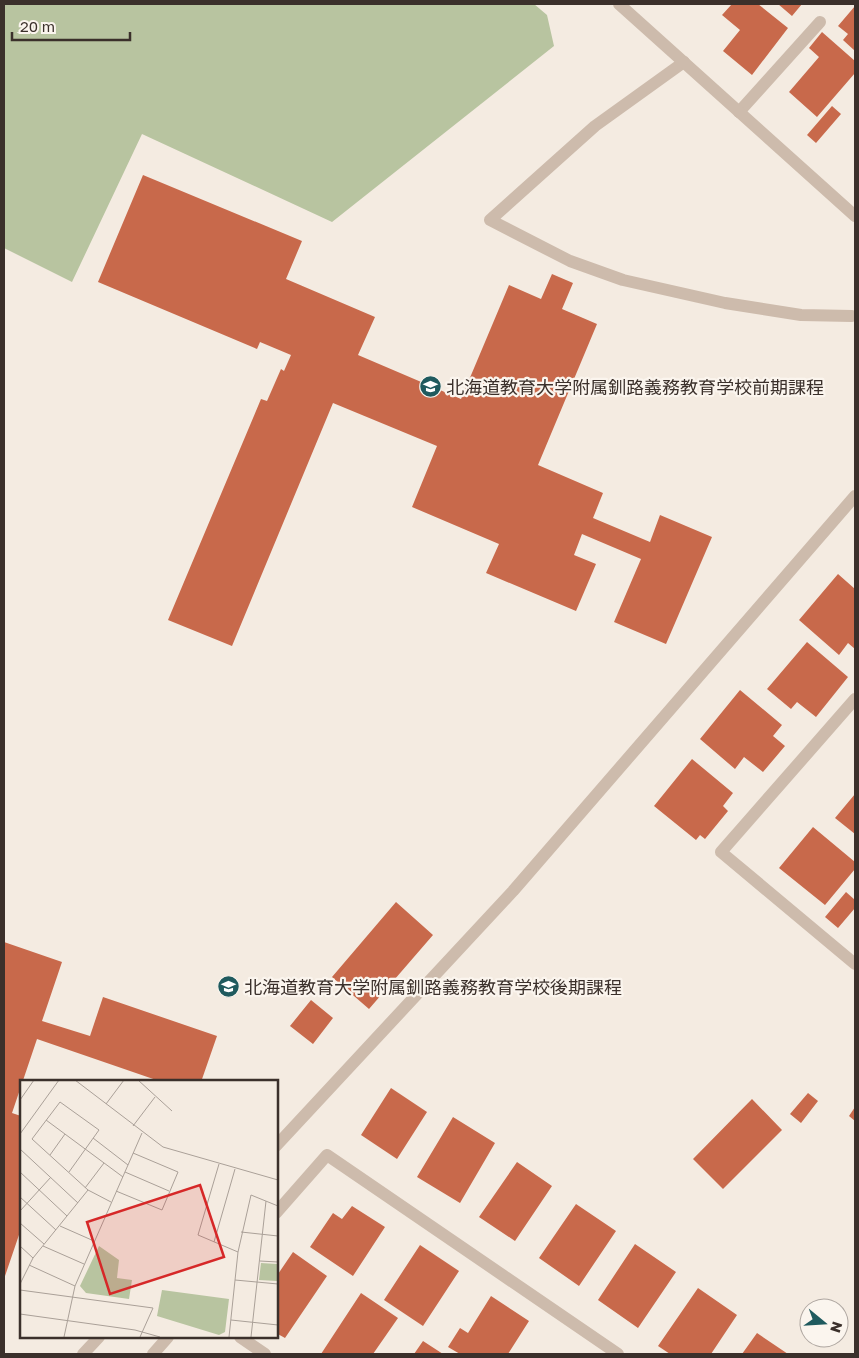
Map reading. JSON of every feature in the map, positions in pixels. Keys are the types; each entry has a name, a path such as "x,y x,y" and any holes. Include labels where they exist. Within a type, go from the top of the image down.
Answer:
{"street":[{"path":"628,6 684,62 855,216"},
{"path":"739,112 820,22"},
{"path":"684,62 596,126 490,220 570,261 622,280 725,303 801,315 854,316"},
{"path":"278,1144 513,891 855,496"},
{"path":"855,698 721,852 855,964"},
{"path":"278,1211 327,1155 618,1354"},
{"path":"83,1354 98,1338"},
{"path":"152,1354 167,1338"},
{"path":"241,1338 265,1354"}],"green space":[{"path":"4,4 534,4 547,15 554,46 332,222 142,134 72,282 4,248"}],"building":[{"path":"732,4 758,4 788,28 752,75 723,51 740,30 722,15"},
{"path":"778,4 802,4 792,16"},
{"path":"855,6 855,51 843,40 848,34 838,26"},
{"path":"822,32 855,61 855,73 817,117 789,92 819,57 809,48"},
{"path":"832,106 841,114 816,143 807,135"},
{"path":"143,175 302,241 286,279 375,317 358,355 461,399 509,285 541,299 552,274 573,283 562,309 597,324 538,465 603,493 593,518 650,542 660,515 712,537 666,644 614,622 641,559 582,534 574,555 596,564 576,611 486,573 499,544 412,507 437,446 333,403 232,646 168,620 261,399 267,401 281,369 284,371 291,355 260,342 257,349 98,282"},
{"path":"838,574 855,589 855,649 848,643 839,655 799,620"},
{"path":"807,642 848,677 816,717 797,702 791,709 767,689"},
{"path":"740,690 782,725 773,736 785,746 763,772 744,757 735,769 700,739"},
{"path":"692,759 733,793 723,806 728,811 705,839 700,835 696,840 654,806"},
{"path":"855,794 855,834 835,818"},
{"path":"813,827 855,862 855,869 825,905 779,868"},
{"path":"846,892 855,900 855,908 838,928 825,917"},
{"path":"396,902 433,935 369,1009 332,977"},
{"path":"4,942 62,962 42,1021 90,1036 103,997 217,1036 202,1080 156,1080 37,1039 23,1080 20,1080 20,1089 12,1113 20,1116 20,1232 4,1279"},
{"path":"311,1000 333,1018 313,1044 290,1026"},
{"path":"391,1088 427,1112 397,1159 361,1135"},
{"path":"808,1093 818,1101 801,1123 790,1114"},
{"path":"752,1099 782,1130 723,1189 693,1159"},
{"path":"855,1107 855,1121 849,1116"},
{"path":"453,1117 495,1143 460,1203 417,1177"},
{"path":"517,1162 552,1186 515,1241 479,1217"},
{"path":"576,1204 616,1231 579,1286 539,1258"},
{"path":"352,1206 385,1227 353,1276 310,1247 333,1213 342,1219"},
{"path":"635,1244 676,1272 638,1328 598,1300"},
{"path":"420,1245 459,1271 423,1326 384,1300"},
{"path":"293,1252 327,1276 285,1338 278,1334 278,1274"},
{"path":"698,1288 737,1315 711,1354 670,1354 658,1346"},
{"path":"361,1293 398,1318 373,1354 321,1354"},
{"path":"491,1296 529,1321 508,1354 460,1354 448,1347 460,1328 468,1333"},
{"path":"757,1333 788,1354 742,1354"},
{"path":"423,1341 443,1354 414,1354"}],"place":[{"name":"北海道教育大学附属釧路義務教育学校前期課程","path":"430,387"},
{"name":"北海道教育大学附属釧路義務教育学校後期課程","path":"228,987"}]}
